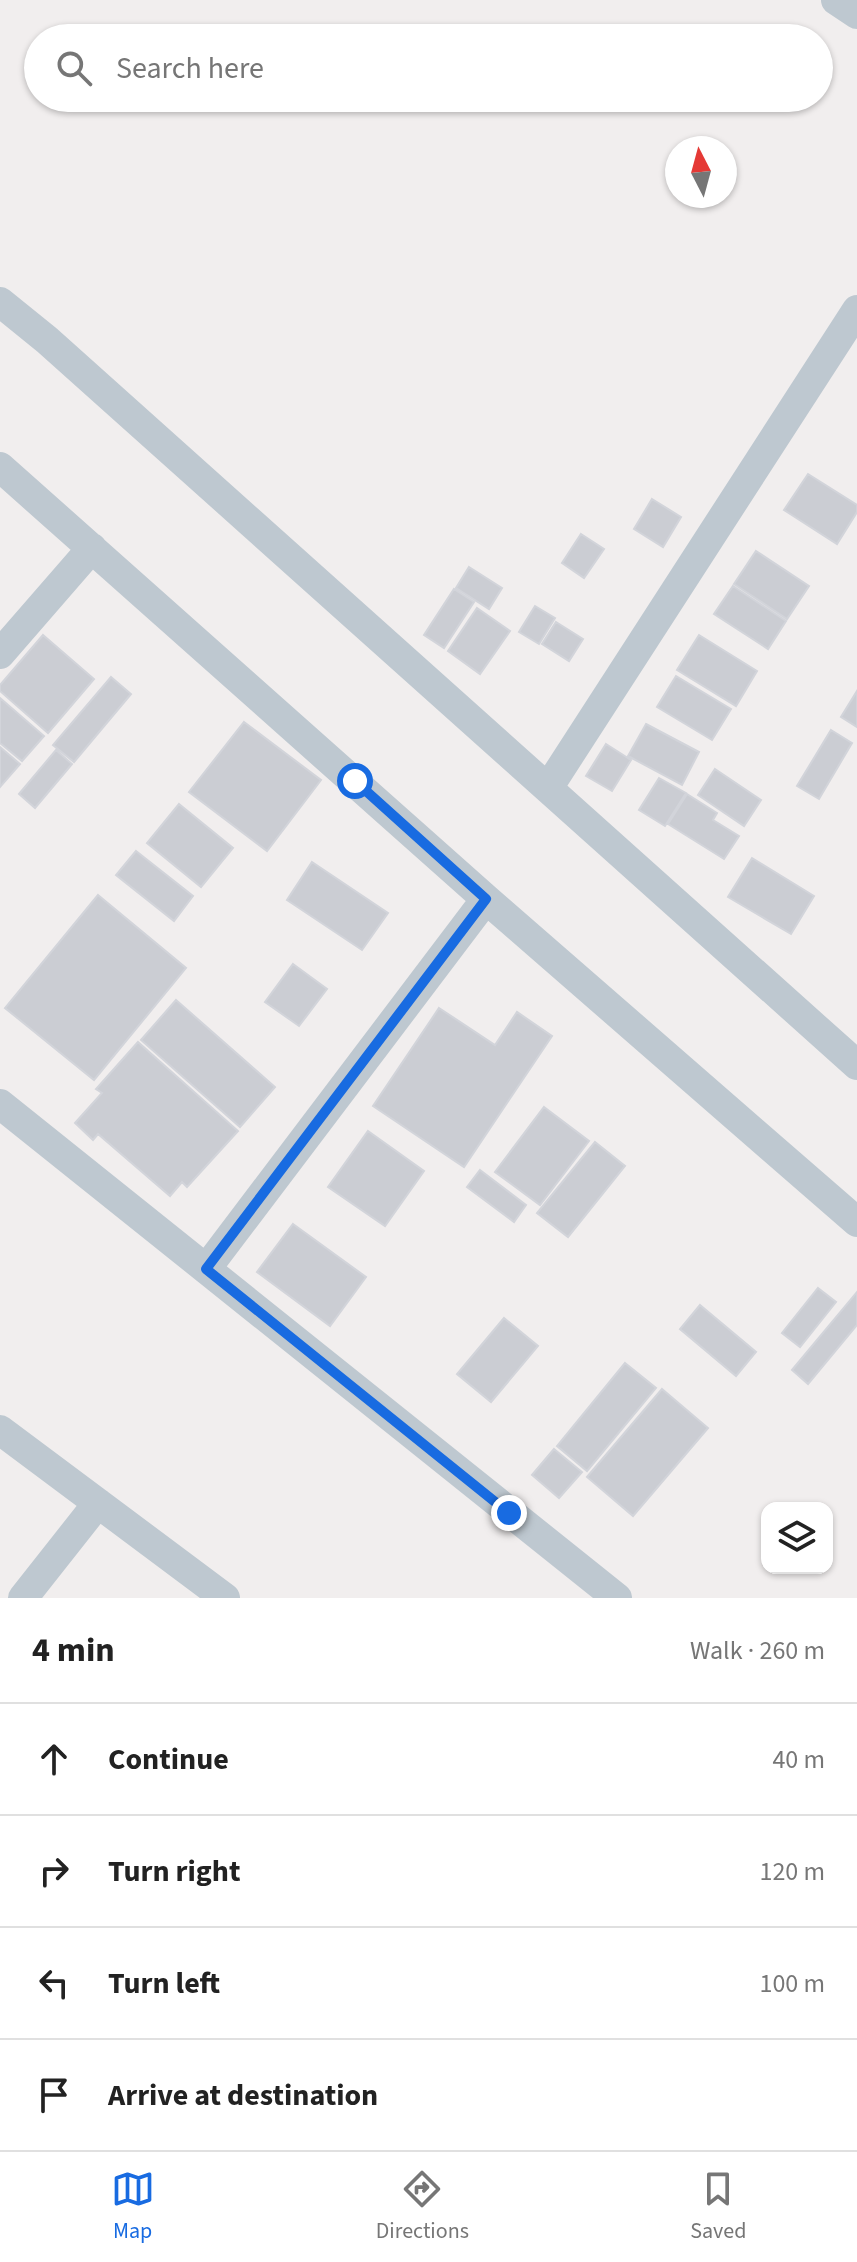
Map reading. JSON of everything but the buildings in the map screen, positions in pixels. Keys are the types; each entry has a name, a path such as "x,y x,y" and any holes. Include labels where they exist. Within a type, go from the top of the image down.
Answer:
{"street":[{"path":"836,0 857,14"},
{"path":"0,302 59,351 857,1065"},
{"path":"548,788 857,310"},
{"path":"0,467 486,899 857,1222"},
{"path":"0,654 92,548"},
{"path":"206,1269 486,899"},
{"path":"0,1104 617,1598"},
{"path":"0,1430 225,1598"},
{"path":"23,1598 98,1503"}],"route":[{"path":"355,781 486,899 206,1269 509,1513"}]}
